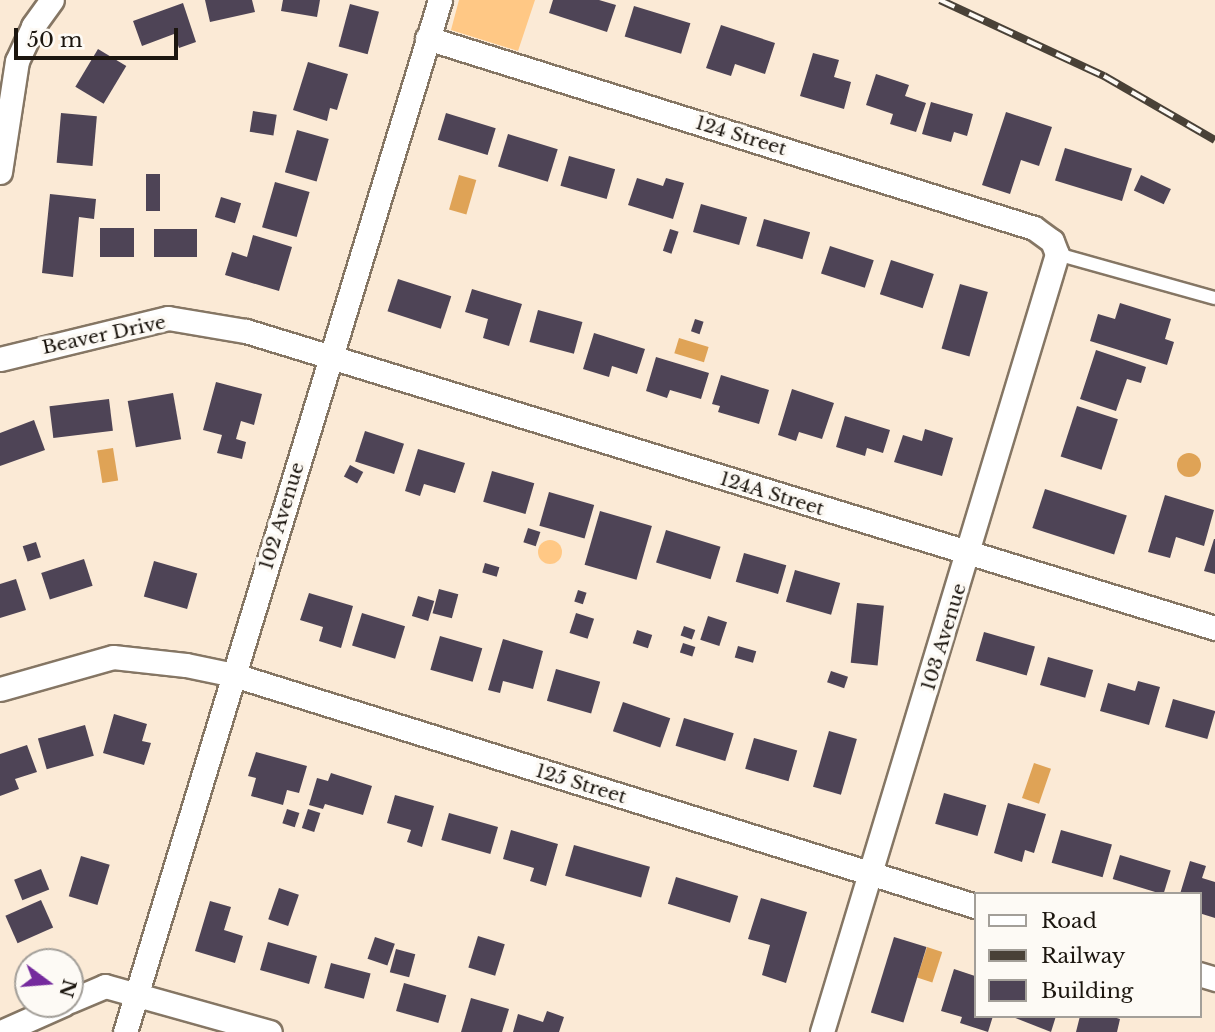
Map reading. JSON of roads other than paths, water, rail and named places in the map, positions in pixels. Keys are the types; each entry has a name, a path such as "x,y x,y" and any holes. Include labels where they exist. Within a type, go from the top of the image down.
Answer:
{"street":[{"path":"0,172 17,61 52,0"},
{"name":"102 Avenue","path":"125,1032 440,0"},
{"name":"124 Street","path":"427,38 1034,228 1055,247"},
{"name":"103 Avenue","path":"822,1032 969,554 1055,247"},
{"name":"Beaver Drive","path":"0,359 168,318 246,331 330,360"},
{"name":"124A Street","path":"330,360 1215,628"},
{"name":"125 Street","path":"0,689 113,657 186,665 234,675 974,906"},
{"path":"84,995 105,986 270,1032"},
{"path":"1,1032 32,1018"}],"lane":[{"path":"1055,247 1215,298"}],"railway":[{"path":"940,0 1104,76 1215,140"}]}
